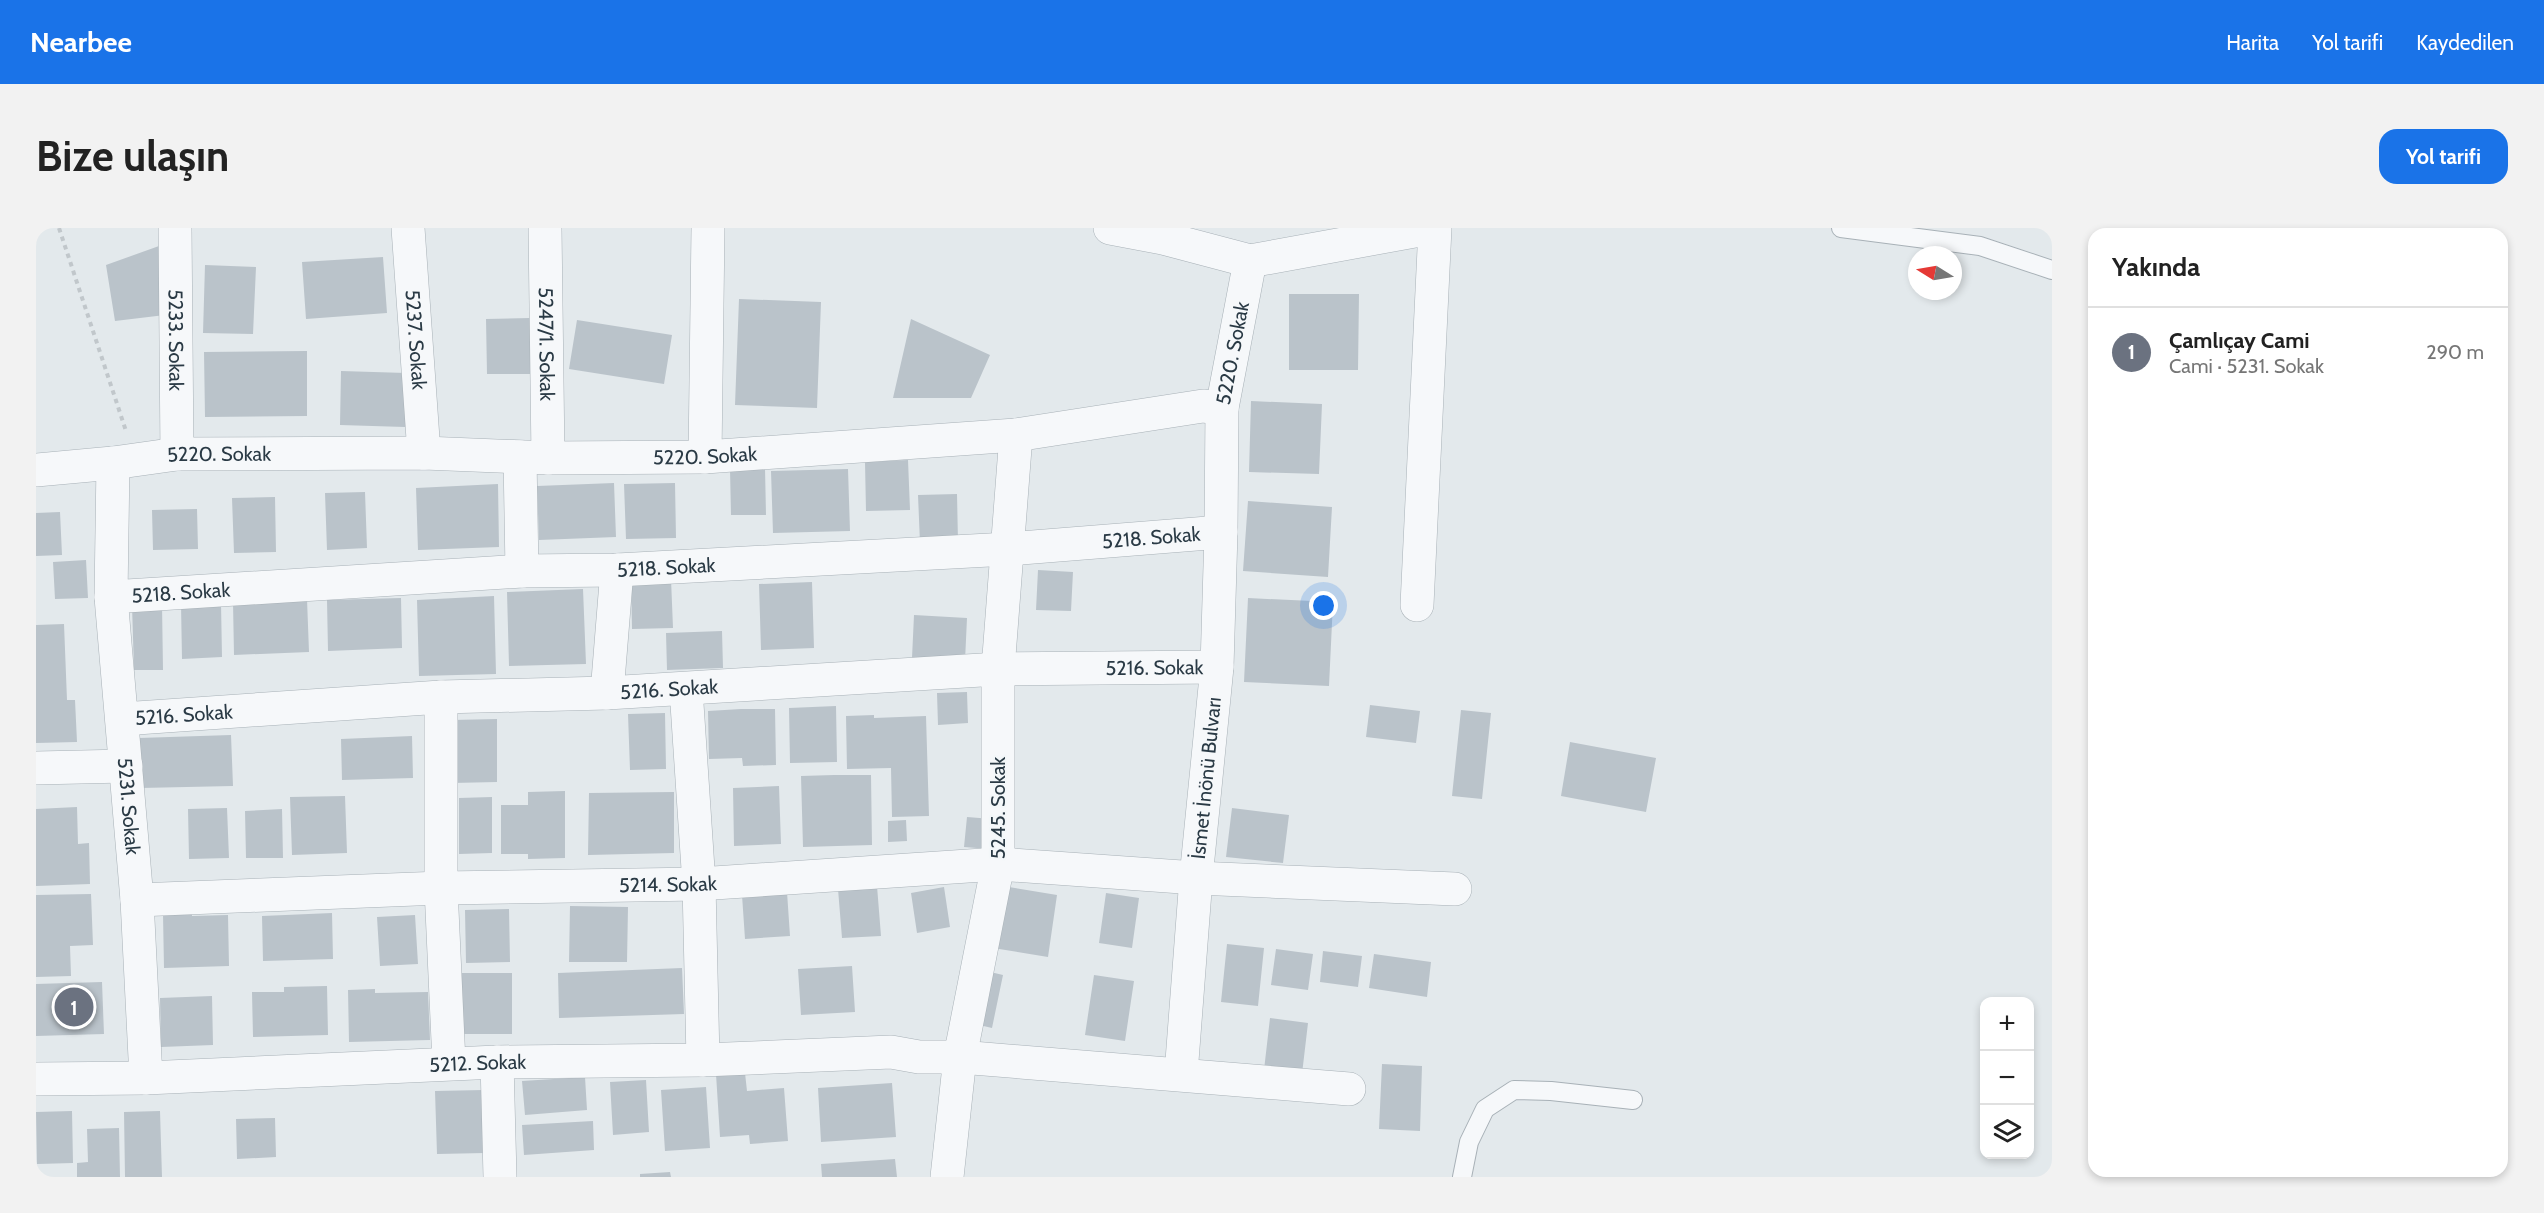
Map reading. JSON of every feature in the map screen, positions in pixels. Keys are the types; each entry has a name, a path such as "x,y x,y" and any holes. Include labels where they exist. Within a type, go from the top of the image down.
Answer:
{"street":[{"name":"5233. Sokak","path":"176,228 177,454"},
{"name":"5237. Sokak","path":"408,228 424,453"},
{"name":"5247/1. Sokak","path":"522,571 534,458 545,228"},
{"path":"705,457 708,228"},
{"path":"1110,228 1163,238 1250,261 1433,228 1417,605"},
{"name":"5220. Sokak","path":"36,470 177,454 424,453 534,458 705,457 1016,435 1203,406 1222,408 1250,261"},
{"name":"İsmet İnönü Bulvarı","path":"1180,1074 1196,878 1217,667 1222,408"},
{"name":"5245. Sokak","path":"948,1177 960,1057 998,864 998,669 1016,435"},
{"name":"5231. Sokak","path":"124,461 111,597 137,900 146,1078"},
{"name":"5218. Sokak","path":"111,597 522,571 618,570 1008,549 1221,532"},
{"path":"608,693 618,570"},
{"name":"5216. Sokak","path":"122,719 441,697 608,693 998,669 1217,667"},
{"path":"686,689 699,884 703,1060"},
{"path":"441,697 441,888 449,1063"},
{"path":"36,768 126,766"},
{"name":"5214. Sokak","path":"137,900 441,888 699,884 998,864 1196,878 1455,889"},
{"name":"5212. Sokak","path":"36,1079 146,1078 449,1063 703,1060 891,1052 920,1057 960,1057 1349,1089"},
{"path":"497,1062 500,1177"}],"lane":[{"path":"1841,228 1980,246 2052,270"},
{"path":"1462,1177 1469,1142 1485,1109 1514,1090 1551,1091 1633,1101"}],"path":[{"path":"59,228 124,461"}],"building":[{"path":"159,246 165,315 115,321 106,265"},
{"path":"383,257 387,313 306,319 302,262"},
{"path":"205,265 256,267 253,334 203,333"},
{"path":"1289,294 1359,294 1358,370 1289,370"},
{"path":"739,299 821,302 817,408 735,405"},
{"path":"530,318 531,374 487,374 486,319"},
{"path":"911,319 990,355 971,398 893,398"},
{"path":"577,320 672,335 664,384 569,369"},
{"path":"307,351 307,416 205,417 204,352"},
{"path":"341,371 406,373 405,427 340,425"},
{"path":"1251,401 1322,404 1319,474 1249,472"},
{"path":"908,460 910,510 866,511 865,462"},
{"path":"765,468 766,515 731,515 730,469"},
{"path":"848,469 850,531 773,533 771,471"},
{"path":"614,483 616,537 539,540 537,486"},
{"path":"675,483 676,538 626,539 624,484"},
{"path":"498,484 499,547 418,550 416,488"},
{"path":"365,492 367,548 327,550 325,493"},
{"path":"957,494 958,542 920,543 918,495"},
{"path":"275,497 276,552 234,553 232,498"},
{"path":"1248,501 1332,507 1328,577 1243,571"},
{"path":"197,509 198,549 153,550 152,510"},
{"path":"60,512 62,555 36,556 36,513"},
{"path":"86,560 88,598 55,599 53,562"},
{"path":"1038,570 1073,572 1071,611 1036,610"},
{"path":"671,579 673,628 632,629 631,580"},
{"path":"812,582 814,648 761,650 759,584"},
{"path":"583,589 586,664 509,666 507,592"},
{"path":"494,596 496,674 419,676 417,600"},
{"path":"401,598 402,648 328,651 327,600"},
{"path":"1248,598 1333,602 1329,686 1244,682"},
{"path":"307,599 309,652 234,655 233,602"},
{"path":"221,603 222,657 182,659 181,604"},
{"path":"162,604 163,670 134,670 132,605"},
{"path":"914,615 967,618 965,661 912,658"},
{"path":"64,624 67,700 75,700 77,742 36,743 36,625"},
{"path":"722,631 723,668 667,670 666,633"},
{"path":"967,692 968,723 938,725 937,693"},
{"path":"1370,705 1420,711 1416,743 1366,737"},
{"path":"836,706 837,762 790,763 789,708"},
{"path":"775,709 776,765 743,766 742,758 709,759 708,711"},
{"path":"1461,710 1491,713 1482,799 1452,796"},
{"path":"665,713 666,769 630,770 628,714"},
{"path":"874,715 874,718 926,716 929,816 892,817 891,768 847,769 846,716"},
{"path":"497,719 497,782 452,783 452,720"},
{"path":"231,735 233,786 140,788 139,738"},
{"path":"412,736 413,778 342,780 341,739"},
{"path":"1570,742 1656,758 1646,812 1561,796"},
{"path":"871,775 872,845 803,847 801,776"},
{"path":"779,786 781,844 734,846 733,788"},
{"path":"565,791 565,858 528,859 528,854 501,854 501,805 528,805 528,792"},
{"path":"674,792 674,853 588,855 589,793"},
{"path":"345,796 347,853 292,855 290,797"},
{"path":"492,797 492,853 459,854 459,798"},
{"path":"77,807 78,844 89,843 90,884 36,886 36,809"},
{"path":"227,808 229,858 189,859 188,809"},
{"path":"1232,808 1289,815 1283,863 1226,857"},
{"path":"282,809 283,858 246,858 245,811"},
{"path":"967,817 992,819 990,849 964,847"},
{"path":"906,820 907,841 888,842 888,821"},
{"path":"877,886 881,936 842,938 838,889"},
{"path":"1003,886 1057,895 1048,957 993,948"},
{"path":"944,887 950,927 917,933 911,893"},
{"path":"787,892 790,936 745,939 742,895"},
{"path":"1106,893 1139,898 1132,948 1099,943"},
{"path":"91,894 93,945 70,946 71,976 36,977 36,895"},
{"path":"570,906 628,907 627,962 569,962"},
{"path":"509,909 510,962 466,963 465,910"},
{"path":"192,913 192,916 228,915 229,966 164,968 163,914"},
{"path":"332,913 333,959 263,961 262,916"},
{"path":"415,915 418,964 380,966 377,917"},
{"path":"1227,944 1264,948 1258,1006 1221,1002"},
{"path":"1276,949 1313,954 1308,990 1271,985"},
{"path":"1323,951 1362,956 1358,987 1320,982"},
{"path":"1374,954 1431,962 1427,997 1369,988"},
{"path":"852,966 855,1012 801,1015 798,969"},
{"path":"682,968 684,1014 559,1018 558,973"},
{"path":"982,970 1003,975 992,1028 971,1023"},
{"path":"462,973 512,973 512,1034 462,1034"},
{"path":"1094,975 1134,981 1125,1041 1085,1035"},
{"path":"102,982 104,1034 36,1036 36,984"},
{"path":"327,986 328,1035 253,1037 252,992 284,992 284,987"},
{"path":"375,989 375,993 428,992 430,1040 349,1042 348,990"},
{"path":"212,996 213,1045 161,1047 160,998"},
{"path":"1270,1018 1308,1023 1302,1074 1264,1070"},
{"path":"1382,1064 1422,1066 1420,1131 1379,1129"},
{"path":"745,1073 747,1091 784,1088 788,1141 750,1144 749,1135 720,1137 716,1074"},
{"path":"585,1077 587,1110 525,1115 522,1081"},
{"path":"646,1080 649,1132 613,1135 610,1082"},
{"path":"892,1083 896,1137 821,1142 818,1088"},
{"path":"706,1087 710,1148 665,1151 661,1090"},
{"path":"484,1090 485,1153 437,1154 435,1091"},
{"path":"72,1111 73,1163 37,1164 36,1112"},
{"path":"160,1111 162,1177 125,1177 124,1112"},
{"path":"275,1118 276,1157 237,1159 236,1119"},
{"path":"593,1121 594,1150 524,1155 522,1125"},
{"path":"119,1128 120,1177 77,1177 77,1163 88,1162 87,1129"},
{"path":"895,1159 897,1177 822,1177 821,1164"},
{"path":"670,1172 671,1177 640,1177 640,1174"}],"place":[{"name":"Çamlıçay Cami","path":"74,1007"}]}
